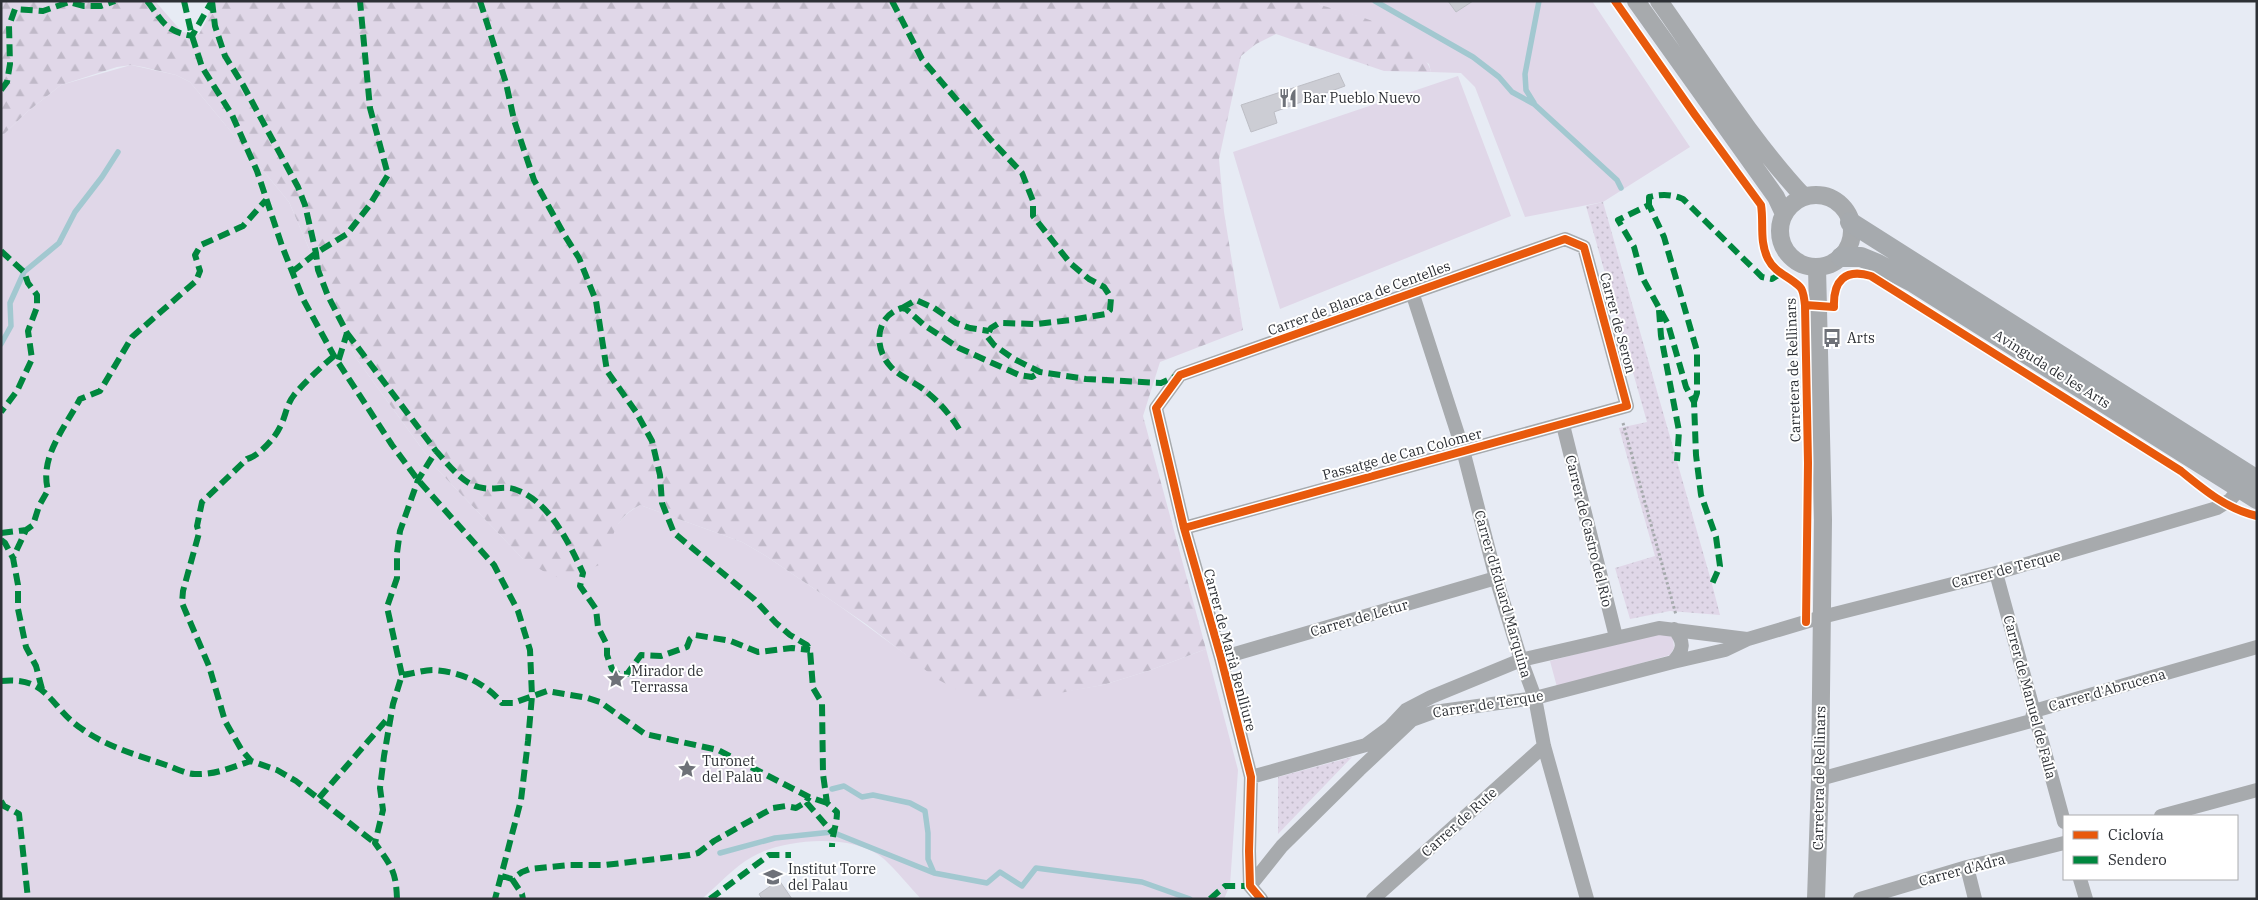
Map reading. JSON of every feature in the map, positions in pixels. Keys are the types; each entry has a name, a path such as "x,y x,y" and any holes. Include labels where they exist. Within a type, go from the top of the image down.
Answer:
{"main road":[{"name":"Avinguda de les Arts","path":"1850,222 2251,486"},
{"name":"Avinguda de les Arts","path":"1841,257 1861,257 1914,283 2251,486"}],"street":[{"path":"1636,1 1776,197 1784,214"},
{"path":"1659,1 1753,135 1778,168 1804,197"},
{"path":"1824,196 1832,200 1840,205 1850,222 1850,241 1841,257 1833,262 1817,267 1800,263 1787,253 1781,238 1780,230 1784,214 1793,204 1804,197 1824,196"},
{"name":"Carrer de Blanca de Centelles","path":"1156,408 1180,375 1565,239 1584,247"},
{"name":"Carrer de Seron","path":"1584,247 1628,406"},
{"name":"Carretera de Rellinars","path":"1816,899 1820,779 1823,501 1817,267"},
{"name":"Carrer d'Eduard Marquina","path":"1412,292 1463,450 1496,578 1520,660 1535,698 1544,746 1587,899"},
{"name":"Passatge de Can Colomer","path":"1184,528 1628,406"},
{"name":"Carrer de Marià Benlliure","path":"1156,408 1184,528 1221,658 1251,777 1248,851 1250,886"},
{"name":"Carrer de Castro del Rio","path":"1563,425 1616,637"},
{"name":"Carrer de Terque","path":"1250,886 1282,846 1358,770 1412,720 1434,712 1535,698 1725,650 1748,639 1822,617 1996,573 2217,508 2251,486"},
{"name":"Carrer de Manuel de Falla","path":"1996,573 2063,818"},
{"name":"Carrer de Letur","path":"1221,658 1496,578"},
{"name":"Carrer de Terque","path":"1251,777 1366,745 1389,728 1406,710 1430,697 1520,660 1659,628 1748,639"},
{"path":"1673,662 1680,654 1683,645 1681,637 1674,629"},
{"name":"Carrer d'Abrucena","path":"1820,779 2031,721 2034,711 2257,647"},
{"name":"Carrer de Rute","path":"1373,899 1544,746"},
{"path":"2165,815 2257,790"},
{"name":"Carrer d'Adra","path":"1860,899 1967,867 2063,843"},
{"path":"1967,867 1975,899"},
{"path":"2080,880 2086,899"},
{"path":"1250,886 1261,899"}],"path":[{"path":"1623,422 1676,615"}],"green space":[{"path":"1,1 155,1 182,32 199,34 207,19 212,1 1317,1 1320,5 1372,21 1396,33 1417,50 1431,72 1384,71 1276,34 1256,44 1241,56 1219,159 1224,212 1243,330 1160,362 1143,416 1206,649 1148,671 1103,685 1027,699 999,701 974,699 937,679 866,624 766,556 742,542 640,505 619,523 602,564 563,579 548,574 523,559 436,468 356,358 289,202 190,82 176,75 143,67 131,65 117,67 61,85 27,112 1,137"},
{"path":"1317,1 1448,1 1456,12 1473,1 1592,1 1690,147 1603,202 1525,217 1475,87 1461,73 1431,72 1429,64 1357,16 1320,5"},
{"path":"131,65 176,75 190,82 289,202 356,358 436,468 523,559 614,531 625,516 640,505 742,542 841,607 923,667 1014,700 1103,685 1148,671 1206,649 1238,770 1230,885 1224,899 921,899 884,859 871,851 855,845 819,841 800,842 782,846 752,857 732,871 702,899 1,899 1,137 27,112 61,85"},
{"path":"1458,76 1511,216 1280,309 1233,152"},
{"path":"1603,202 1720,615 1670,611 1630,619 1615,568 1655,556 1619,428 1647,422 1586,206"},
{"path":"1657,633 1667,634 1673,638 1674,648 1670,655 1557,687 1550,661"},
{"path":"1352,757 1278,834 1278,777"}],"building":[{"path":"1448,1 1473,1 1456,12"},
{"path":"1339,73 1345,86 1274,112 1277,123 1251,132 1241,105"},
{"path":"779,880 792,899 762,899 759,894"}],"waterway":[{"path":"1375,1 1473,57 1499,77 1512,92 1534,104 1617,180 1621,188"},
{"path":"1534,103 1526,90 1525,74 1539,1"},
{"path":"1,344 11,326 10,303 24,272 59,243 75,212 102,177 118,152"},
{"path":"832,789 844,786 862,797 873,795 910,803 925,811 928,833 928,859 934,873"},
{"path":"720,853 775,838 832,832 934,873 987,883 1000,872 1022,886 1036,868 1142,882 1190,899"}],"marked path":[{"path":"1,90 7,82 10,64 9,26 15,9 43,11 69,2 84,6 101,6 115,1"},
{"path":"147,1 161,20 170,28 192,36 212,1"},
{"path":"184,1 202,67 232,115 257,171 282,246 303,299 334,356 392,445 418,480 494,565 518,611 530,650 532,696 521,800 495,899"},
{"path":"212,1 215,26 225,56 243,85 298,187 305,205 318,270 328,296 347,333 338,362"},
{"path":"292,272 316,253 347,234 369,206 388,175 370,108 360,1"},
{"path":"480,1 506,83 514,120 534,180 579,258 596,301 607,371 636,412 652,441 660,475 662,503 674,533 754,599 776,623 790,635 807,645 810,650 813,688 822,703 823,774 827,803 837,812 832,847"},
{"path":"892,1 922,59 990,139 1022,173 1033,201 1033,216 1070,263 1089,279 1104,287 1111,298 1110,310 1106,314 1037,324 999,323 991,328 987,336 994,345 1014,359 1040,372 1086,379 1161,383 1177,376"},
{"path":"1649,205 1649,197 1654,196 1670,195 1683,199 1762,277 1772,279 1780,274"},
{"path":"42,689 36,666 26,647 18,609 18,585 13,558 26,530 33,525 39,506 48,490 47,466 55,442 80,399 100,391 132,337 196,281 200,271 195,255 201,245 243,226 266,200"},
{"path":"1694,402 1697,393 1697,351 1664,237 1649,205 1618,220 1634,247 1642,277 1668,324 1686,387 1694,402 1696,455 1701,495 1716,537 1720,566 1712,584"},
{"path":"1,251 24,272 28,283 37,295 37,307 28,331 32,359 17,391 1,412"},
{"path":"902,308 916,300 934,308 956,323 970,328 989,331"},
{"path":"959,429 945,410 925,390 895,371 885,359 879,342 880,333 886,318 893,312 902,308 906,309 924,325 959,348 1019,375 1032,377 1040,372"},
{"path":"1659,310 1661,336 1679,431 1677,461"},
{"path":"347,333 436,451"},
{"path":"334,356 294,395 289,403 284,419 271,441 257,454 247,459 202,502 197,526 199,533 183,591 182,603 209,666 225,721 241,749 251,761 277,770 296,781 375,843"},
{"path":"402,675 387,607 397,578 397,553 400,531 418,480 436,451 457,474 469,483 487,488 514,489 538,503 548,513 564,536 583,573 580,586 596,609 598,627 607,645 607,655 612,669 618,674 627,674 641,655 661,656 687,647 690,639 695,635 731,641 758,652 792,648 810,650"},
{"path":"1,533 26,530"},
{"path":"1,540 5,543 13,558"},
{"path":"397,899 392,869 375,843 383,810 380,788 384,756 393,704 402,675 433,670 453,673 480,684 502,703 513,703 547,691 588,698 600,702 645,734 718,750 809,797 827,803"},
{"path":"1,681 29,683 39,688 82,729 102,741 184,772 192,774 210,773 251,761"},
{"path":"319,798 389,717"},
{"path":"502,876 512,879 530,869 570,865 605,865 698,853 714,841 773,808 786,806 796,808 806,802 809,797"},
{"path":"1,801 4,806 19,814 28,899"},
{"path":"806,802 832,832"},
{"path":"710,899 769,855 791,855"},
{"path":"512,879 522,894 523,899"},
{"path":"1210,899 1225,886 1250,886"}],"cycle path":[{"path":"1615,1 1761,205 1763,239 1768,259 1774,268 1796,283 1803,293 1805,305 1808,463 1806,622"},
{"path":"1184,528 1627,406 1584,247 1565,239 1180,375 1156,408 1184,528 1221,658 1251,777 1250,886 1261,899"},
{"path":"1805,305 1834,307 1836,290 1842,279 1854,274 1871,276 2181,471 2216,498 2236,509 2257,516"}],"place":[{"name":"Bar Pueblo Nuevo","path":"1288,98"},
{"name":"Arts","path":"1832,338"},
{"name":"Mirador de Terrassa","path":"616,679"},
{"name":"Turonet del Palau","path":"687,769"},
{"name":"Institut Torre del Palau","path":"773,877"}]}
